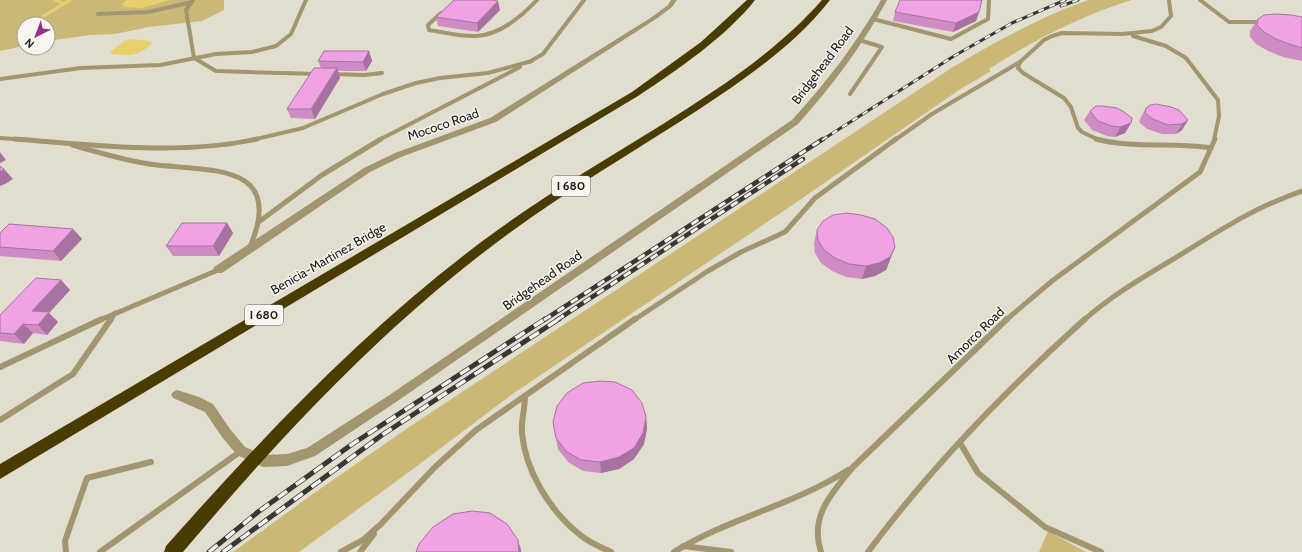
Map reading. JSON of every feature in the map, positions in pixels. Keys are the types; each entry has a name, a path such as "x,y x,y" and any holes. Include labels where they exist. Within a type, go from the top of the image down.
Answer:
{"highway":[{"name":"Benicia-Martinez Bridge","path":"0,472 124,397 528,159 649,85 689,56 731,20 751,0"},
{"name":"I 680","path":"172,552 231,483 325,384 389,323 464,260 530,212 750,71 794,35 826,0"}],"street":[{"name":"Mococo Road","path":"218,270 384,160 418,146 480,127 493,120 654,18 670,6 674,0"},
{"name":"Bridgehead Road","path":"177,395 195,400 209,408 226,433 241,451 262,461 287,460 311,452 392,399 795,122 818,97 859,40 884,0"}],"lane":[{"path":"0,79 81,68 160,65 216,54 252,52 276,46 291,34 306,0"},
{"path":"444,10 428,25 429,30 477,36 493,32 522,15 537,0"},
{"path":"260,221 322,175 366,147 543,54 584,0"},
{"path":"873,18 951,39 988,19 989,0"},
{"path":"1122,34 1152,31 1162,27 1171,16 1169,0"},
{"path":"1200,0 1229,22 1267,21"},
{"path":"193,1 186,10 194,58"},
{"path":"98,14 148,12 193,1"},
{"path":"341,552 364,540 454,448 476,430 596,346 708,271 741,252 785,232 815,198 844,176 932,114 1020,62 1044,40 1057,34 1077,32 1122,34 1138,37 1166,46 1186,58 1218,100 1219,116 1211,148 1189,144 1121,144 1094,138 1077,127 1073,118 1072,107 1069,103 1022,72 1018,68 1020,62"},
{"path":"850,94 882,47 859,40"},
{"path":"194,58 216,71 364,75 382,73"},
{"path":"0,138 168,147 198,147 235,144 322,122 381,95 417,82 483,74 532,61"},
{"path":"61,142 144,163 214,170 243,179 252,186 257,194 260,206 260,221 249,249"},
{"name":"Amorco Road","path":"821,552 817,540 817,526 823,508 834,490 853,467 921,403 994,330 1046,286 1200,172 1211,148"},
{"path":"868,552 900,508 1034,365 1066,334 1129,286 1248,213 1275,200 1302,191"},
{"path":"0,367 115,313 218,270"},
{"path":"0,420 73,374 115,313"},
{"path":"525,396 522,430 525,450 533,474 564,520 575,532 590,542 610,552"},
{"path":"960,443 978,474 1045,527 1100,552"},
{"path":"100,552 241,451"},
{"path":"66,552 65,541 88,478 151,462"},
{"path":"674,552 682,546 718,529 824,485 853,467"},
{"path":"360,552 381,524"},
{"path":"682,546 731,552"}],"shaded area":[{"path":"0,0 224,0 224,10 202,21 149,27 115,34 90,35 56,40 56,16 16,16 16,48 0,51"},
{"path":"107,0 1302,0 1302,552 1086,552 1048,531 1039,552 0,552 0,51 16,45 16,56 56,56 56,26"},
{"path":"127,0 170,0 142,8 125,7 122,4"},
{"path":"1088,0 1132,0 1076,21 1023,48 989,69 991,71 959,90 791,206 514,393 299,552 233,552 409,427 953,67 1019,30"},
{"path":"132,39 150,41 152,44 134,55 112,54 110,52 124,41"},
{"path":"1048,531 1086,552 1039,552"}],"building":[{"path":"454,0 498,1 477,23 436,17"},
{"path":"900,0 982,0 979,12 956,23 895,12"},
{"path":"1276,14 1302,17 1302,48 1276,39 1264,32 1257,25 1258,19 1264,15"},
{"path":"324,51 369,51 363,62 318,61"},
{"path":"314,68 337,68 311,109 287,109"},
{"path":"1156,104 1179,110 1188,120 1182,124 1168,125 1153,119 1145,113 1146,108 1150,105"},
{"path":"1096,106 1117,108 1132,118 1131,123 1120,127 1098,121 1090,111"},
{"path":"0,166 4,169 0,172"},
{"path":"847,213 875,219 887,228 893,237 895,247 890,257 879,263 866,266 849,264 835,258 824,250 818,240 817,230 823,221 833,215"},
{"path":"182,223 227,223 213,246 166,246"},
{"path":"9,224 73,229 53,251 0,247 0,233"},
{"path":"36,278 61,280 32,311 49,312 38,325 23,324 14,334 0,333 0,315"},
{"path":"600,381 615,382 632,390 642,403 646,417 643,433 634,448 619,457 600,462 581,460 566,451 556,438 553,422 557,406 567,393 583,383"},
{"path":"472,511 490,513 507,524 518,540 519,552 416,552 419,544 433,527 453,514"}],"waterway":[{"path":"55,0 64,4"},
{"path":"64,4 70,0"},
{"path":"44,16 64,4"}],"railway":[{"path":"822,140 954,56 1012,23 1065,0"},
{"path":"1061,6 1078,0"},
{"path":"544,320 823,139"},
{"path":"557,320 803,159"},
{"path":"209,552 258,512 351,445 545,319"},
{"path":"223,552 382,435 559,319"}]}
